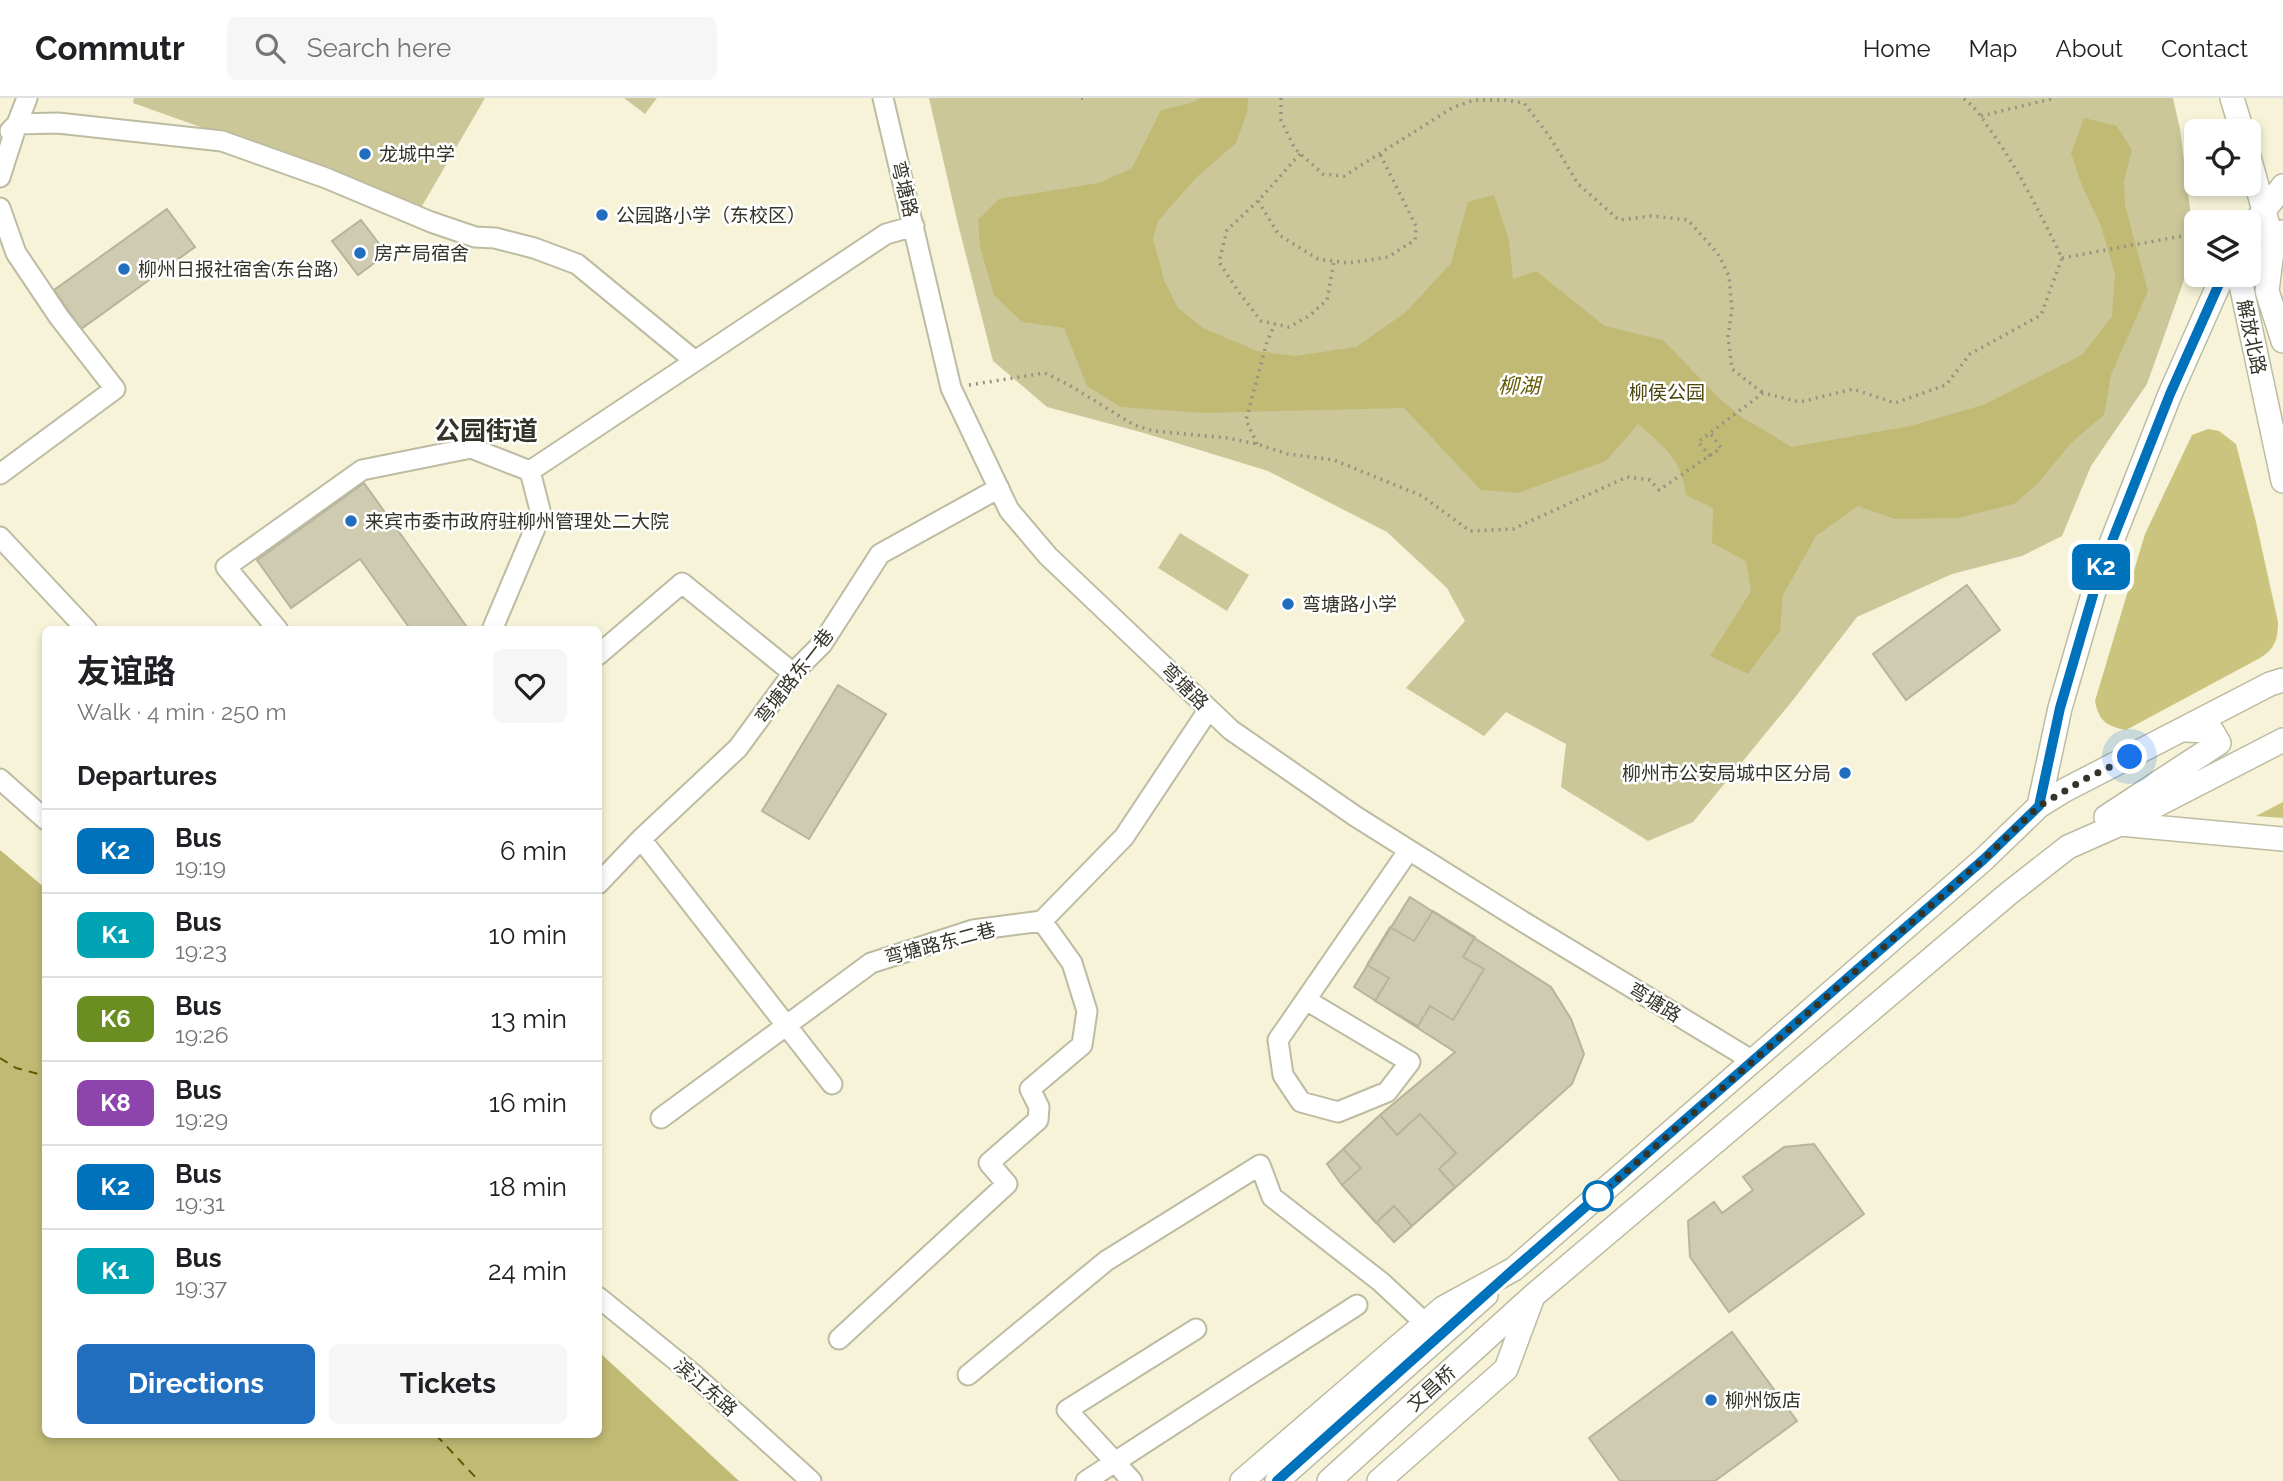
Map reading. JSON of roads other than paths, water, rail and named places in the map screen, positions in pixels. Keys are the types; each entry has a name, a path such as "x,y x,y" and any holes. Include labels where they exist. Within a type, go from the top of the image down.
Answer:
{"main road":[{"path":"2232,98 2238,119"},
{"path":"2261,215 2283,186"},
{"name":"解放北路","path":"2260,196 2264,211 2278,237 2267,291 2283,341"},
{"path":"2039,806 2060,708 2099,574 2170,394 2218,287"},
{"name":"解放北路","path":"2242,287 2283,481"},
{"path":"1242,1481 1443,1308 1514,1269 1983,860 2039,806 2087,778 2270,684 2283,680"},
{"path":"2068,847 2080,834 2219,743 2212,731 2184,730"},
{"path":"2068,847 2120,824 2283,740"},
{"path":"2120,824 2283,839"},
{"name":"文昌桥","path":"1329,1481 1534,1296 1997,902 2068,847"},
{"name":"文昌桥","path":"1277,1481 1514,1269"},
{"path":"1379,1481 1506,1368 1534,1296"}],"street":[{"path":"0,177 27,98"},
{"name":"弯塘路","path":"883,98 951,388 1009,510 1048,556 1231,730 1355,816 1545,936 1753,1060"},
{"path":"0,142 17,124 58,123 222,141 326,178 453,230 475,237 495,238 534,247 577,264 695,360"},
{"path":"0,208 16,253 59,317 115,389 0,474"},
{"path":"530,471 886,234 914,226"},
{"path":"275,626 226,567 362,470 471,448 530,471"},
{"path":"494,626 541,514 530,471"},
{"name":"弯塘路东一巷","path":"602,880 641,839 738,748 793,673 822,644 880,554 999,488"},
{"path":"0,537 83,626"},
{"path":"602,652 682,583 793,673"},
{"path":"839,1339 1007,1184 989,1163 1038,1120 1039,1107 1030,1089 1082,1045 1087,1011 1072,963 1042,921 1124,837 1209,709"},
{"path":"0,779 42,816"},
{"path":"641,839 832,1084"},
{"path":"1306,1000 1410,1062 1387,1093 1338,1112 1301,1102 1283,1075 1278,1040 1409,850"},
{"name":"弯塘路东二巷","path":"661,1118 871,963 973,930 1042,921"},
{"path":"968,1375 1107,1261 1260,1165 1272,1197 1381,1282 1425,1323"},
{"name":"滨江东路","path":"602,1300 693,1374 810,1481"},
{"path":"1086,1481 1357,1305"},
{"path":"1132,1481 1067,1410 1196,1329"}],"water":[{"name":"柳湖","path":"1201,98 1248,98 1247,113 1236,143 1198,176 1158,221 1153,238 1164,280 1178,308 1203,328 1257,351 1295,356 1356,347 1406,312 1451,263 1468,202 1494,195 1509,240 1513,279 1536,271 1605,326 1663,340 1740,416 1792,447 1910,426 1983,405 2082,355 2112,316 2115,274 2101,226 2082,186 2071,153 2084,118 2117,126 2132,150 2124,181 2125,205 2148,291 2111,375 2104,415 2072,442 2039,482 2014,504 1958,518 1895,519 1858,506 1816,536 1783,595 1780,631 1748,674 1710,656 1751,591 1746,561 1712,543 1713,508 1686,495 1676,463 1664,447 1638,424 1606,461 1518,493 1481,490 1404,408 1205,413 1121,407 1087,386 1064,328 1022,322 994,295 980,247 978,220 999,199 1099,183 1132,168 1161,110"},
{"path":"0,850 42,885 42,1438 602,1438 602,1355 739,1481 0,1481"}],"place":[{"name":"龙城中学","path":"365,154"},
{"name":"公园路小学（东校区）","path":"602,215"},
{"name":"房产局宿舍","path":"360,253"},
{"name":"柳州日报社宿舍(东台路)","path":"124,269"},
{"name":"来宾市委市政府驻柳州管理处二大院","path":"351,521"},
{"name":"弯塘路小学","path":"1288,604"},
{"name":"柳州市公安局城中区分局","path":"1845,773"},
{"name":"柳州饭店","path":"1711,1400"}],"district":[{"name":"公园街道","path":"486,431"}],"park label":[{"name":"柳侯公园","path":"1667,392"}]}
